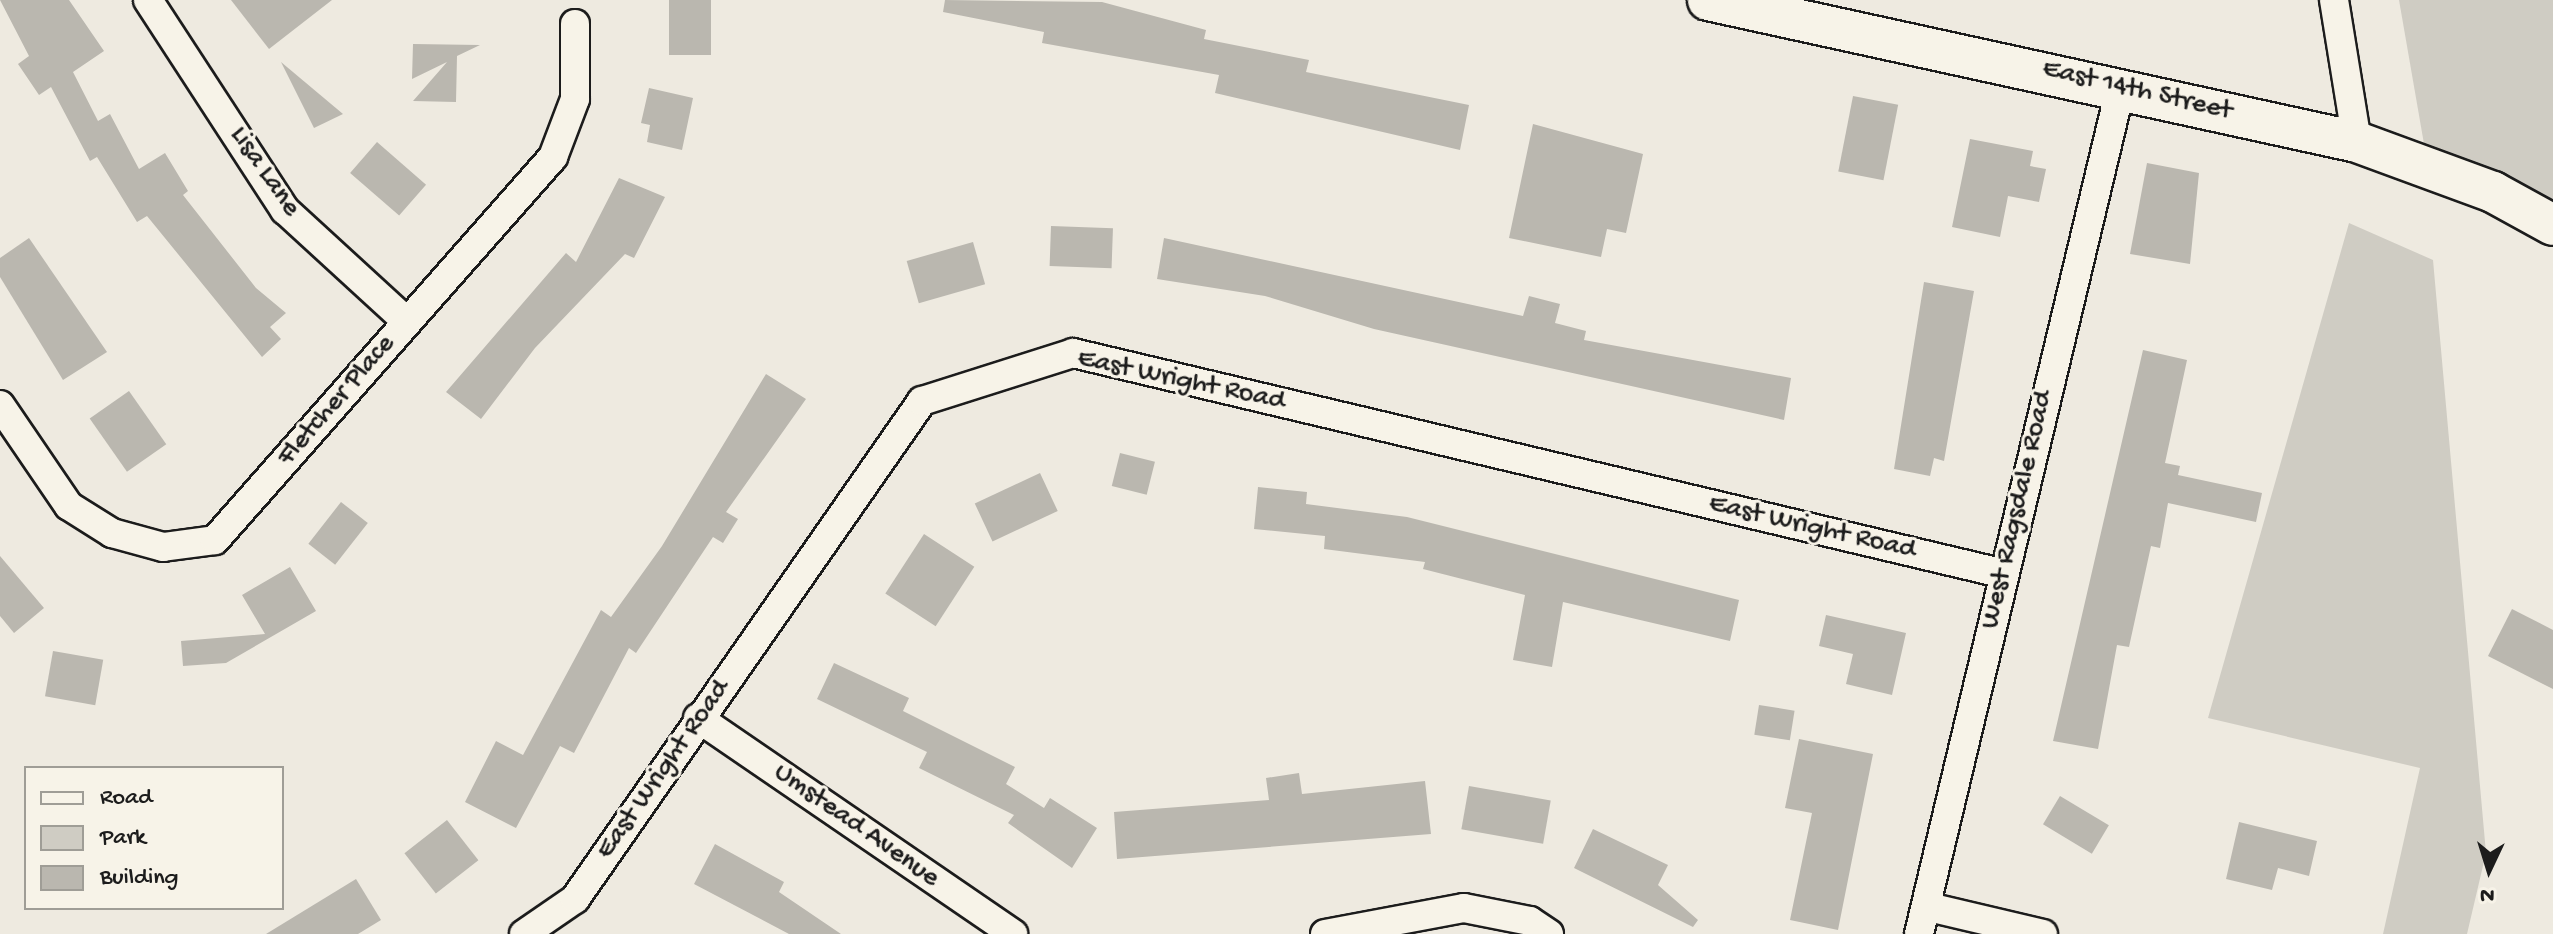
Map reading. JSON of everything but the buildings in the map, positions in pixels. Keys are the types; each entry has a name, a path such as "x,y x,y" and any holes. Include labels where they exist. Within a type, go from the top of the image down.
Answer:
{"street":[{"name":"Lisa Lane","path":"148,0 285,210 406,321"},
{"name":"East 14th Street","path":"1708,0 1763,6 2357,142 2493,192 2553,225"},
{"path":"2334,0 2357,142"},
{"name":"Fletcher Place","path":"0,405 69,506 112,533 163,547 215,540 553,157 575,99 575,24"},
{"name":"West Ragsdale Road","path":"1919,934 1929,907 2001,573 2121,86"},
{"name":"East Wright Road","path":"524,934 575,899 698,718 922,401 1073,353 2001,573"},
{"name":"Umstead Avenue","path":"698,718 1013,934"},
{"path":"1929,907 2043,934"},
{"path":"1325,934 1464,908 1530,921 1549,934"}],"green space":[{"path":"2399,0 2553,0 2553,202 2424,144"},
{"path":"2349,223 2433,260 2486,853 2467,934 2383,934 2420,768 2208,718"}]}
